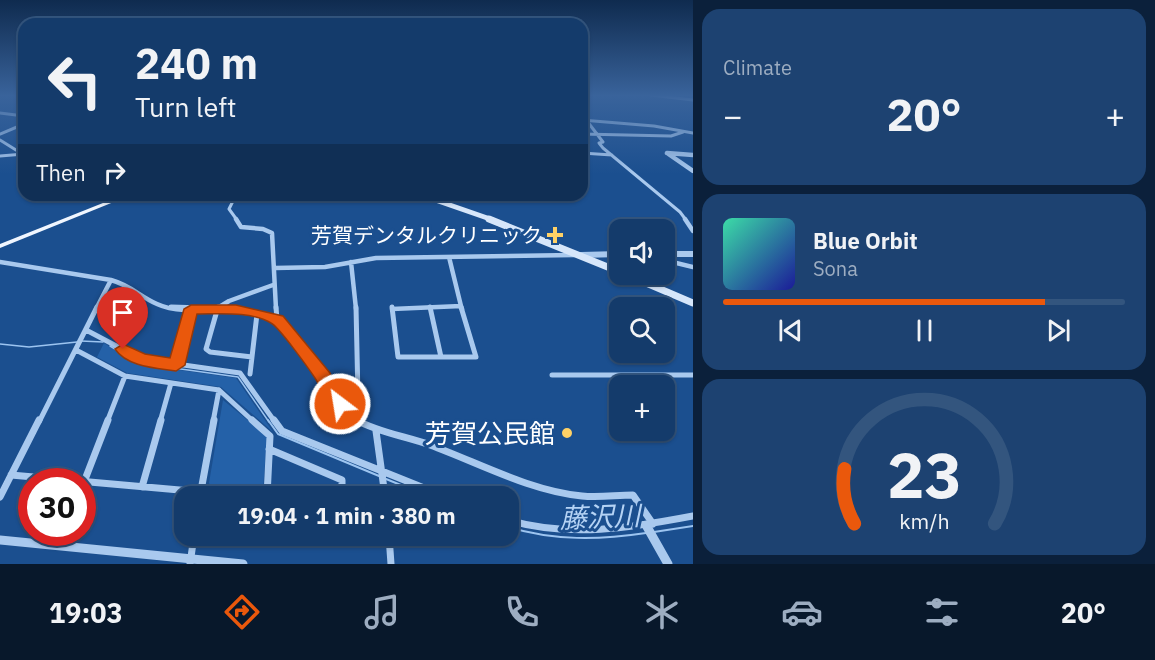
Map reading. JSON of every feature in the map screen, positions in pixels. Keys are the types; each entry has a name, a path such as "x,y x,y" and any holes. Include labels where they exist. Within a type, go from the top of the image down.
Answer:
{"main road":[{"path":"0,246 113,201"},
{"path":"439,201 609,268"},
{"path":"651,285 693,303"}],"street":[{"path":"591,121 654,126 693,133"},
{"path":"588,122 600,135 603,142 599,143 680,212 693,231"},
{"path":"0,134 18,126"},
{"path":"588,134 671,136 685,132"},
{"path":"0,140 18,151"},
{"path":"0,156 18,153"},
{"path":"588,153 612,155"},
{"path":"693,155 667,153 693,171"},
{"path":"233,201 229,208 241,227 272,233 275,268 273,285 278,301 278,320"},
{"path":"275,268 325,267 376,258 608,254 605,258 609,264"},
{"path":"675,254 693,254"},
{"path":"449,258 476,357 398,357 392,307 461,306"},
{"path":"0,262 111,280 129,285 157,304 257,314 278,320 324,378 330,396 349,413 376,430 427,444 506,476 562,492 583,496 633,495 668,564"},
{"path":"349,413 358,397 358,342 351,262"},
{"path":"675,263 693,267"},
{"path":"0,497 111,280"},
{"path":"216,309 273,285"},
{"path":"430,307 441,357"},
{"path":"176,365 191,309"},
{"path":"216,309 206,349 210,352 252,357"},
{"path":"250,374 257,314"},
{"path":"86,330 141,359 240,373 282,431 417,486"},
{"path":"75,350 124,376 219,390 270,436 267,486"},
{"path":"552,375 692,376"},
{"path":"89,468 124,376"},
{"path":"142,487 171,383"},
{"path":"202,486 219,390"},
{"path":"376,430 384,486"},
{"path":"269,448 342,480 342,486"},
{"path":"11,475 18,476"},
{"path":"96,483 174,491"},
{"path":"519,524 558,532 608,532 693,516"},
{"path":"0,540 190,562 243,564"},
{"path":"190,562 192,546"},
{"path":"390,546 391,564"}],"shaded area":[{"path":"104,343 136,364 236,378 273,432 221,387 127,373 97,357"},
{"path":"223,400 267,436 263,486 211,486 209,483"}],"waterway":[{"name":"藤沢川","path":"81,341 103,342"},
{"name":"藤沢川","path":"0,344 29,347 77,342"},
{"name":"藤沢川","path":"110,346 138,363 238,377 269,422"},
{"name":"藤沢川","path":"268,420 278,434 379,476"},
{"name":"藤沢川","path":"386,479 403,486"},
{"name":"藤沢川","path":"654,532 693,526"},
{"name":"藤沢川","path":"519,530 577,538 646,533"}],"place":[{"name":"芳賀デンタルクリニック","path":"555,235"},
{"name":"芳賀公民館","path":"567,433"}],"route":[{"path":"123,349 141,359 176,365 191,309 236,309 257,314 278,320 324,378 330,396 340,404"}]}
